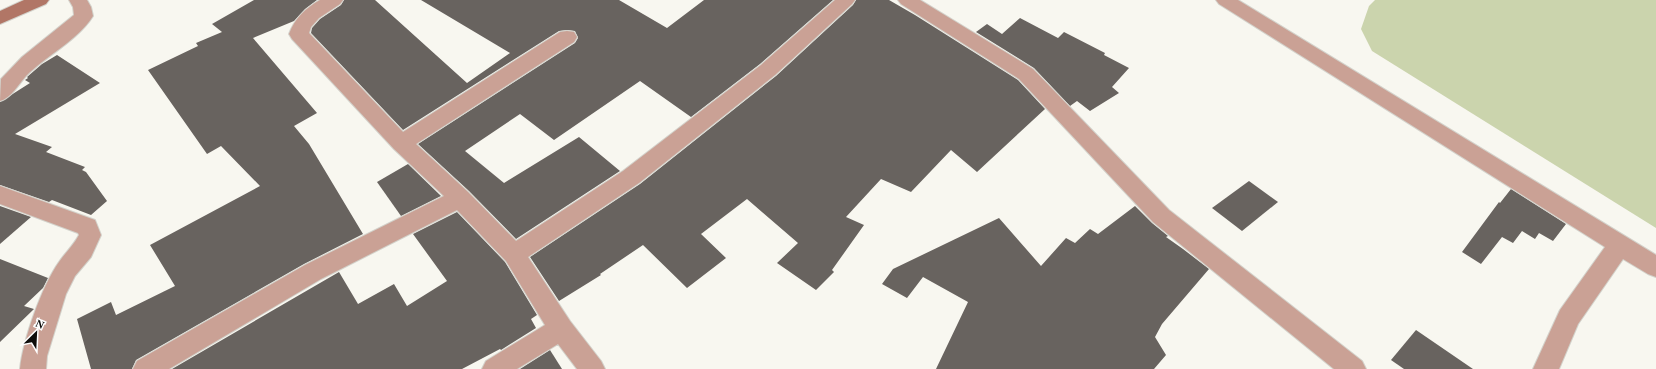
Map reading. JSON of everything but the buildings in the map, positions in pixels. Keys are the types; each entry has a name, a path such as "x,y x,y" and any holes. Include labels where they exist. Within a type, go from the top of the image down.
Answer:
{"street":[{"path":"0,18 40,0"},
{"path":"0,94 13,77 34,58 77,24 84,16 82,7 78,0"},
{"path":"334,0 305,22 301,27 299,34 401,143 460,198 514,254 560,329 592,369"},
{"path":"514,254 631,177 768,70 846,0"},
{"path":"907,0 1026,74 1161,216 1353,369"},
{"path":"1224,0 1656,267"},
{"path":"401,143 568,37"},
{"path":"0,195 87,227 90,234 83,250 67,269 54,293 34,356 33,369"},
{"path":"146,369 313,272 460,198"},
{"path":"1546,369 1568,318 1620,245"},
{"path":"495,369 560,329"}],"green space":[{"path":"1375,0 1656,0 1656,228 1372,51 1361,29 1369,6"}]}
